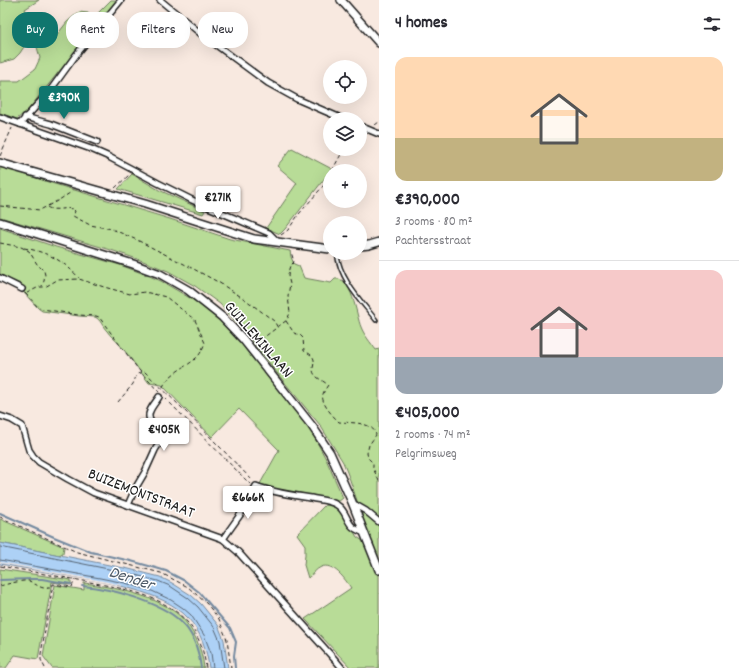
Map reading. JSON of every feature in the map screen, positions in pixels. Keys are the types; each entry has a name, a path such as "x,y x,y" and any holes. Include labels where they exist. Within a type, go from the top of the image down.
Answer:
{"main road":[{"path":"341,0 379,43"},
{"path":"0,163 108,193 254,239 323,248"},
{"name":"GUILLEMINLAAN","path":"0,222 160,274 188,290 222,316 249,347 312,426 330,453 352,502 379,570"},
{"path":"367,245 379,242"}],"street":[{"path":"20,124 49,92 76,55 121,0"},
{"path":"160,0 200,33 268,82 297,99 327,112"},
{"path":"0,117 107,156 192,200 269,233 279,243"},
{"path":"25,118 51,124 97,142"},
{"path":"367,129 379,134"},
{"path":"0,278 24,292"},
{"path":"128,505 166,431 152,424 148,415 150,411 158,404 161,396"},
{"name":"BUIZEMONTSTRAAT","path":"0,416 12,420 22,426 29,450 33,456 39,462 68,479 94,493 223,539 238,552 342,668"},
{"path":"223,539 240,515 256,488 329,502 337,505 342,508 351,525 364,533"},
{"path":"352,502 379,522"}],"lane":[{"path":"337,260 347,282 376,320"}],"path":[{"path":"0,156 13,124"},
{"path":"108,193 129,176"},
{"path":"0,206 40,210 59,200 80,186"},
{"path":"279,243 280,237 288,230 299,214 323,186"},
{"path":"46,207 50,209 74,209 75,211 73,216 78,219 90,225 112,229 188,266 218,282 246,300 274,321 278,328"},
{"path":"0,242 37,250 57,259 70,269 79,279"},
{"path":"249,347 286,322 290,313 288,296 290,284 288,276 289,268 294,262 292,255 292,244"},
{"path":"21,247 29,251 37,264 44,271 45,275 42,287"},
{"path":"162,388 165,381 200,354 205,343 195,320 166,298 145,292 130,294 104,288 79,279 57,280 46,287 39,286 24,292 39,308 99,317 161,396 198,431 238,473 256,488"},
{"path":"286,322 294,333 303,338 304,350 313,356 315,375 328,385 322,396 323,403 326,407 339,422 365,424 375,431 376,434 367,453 368,458 373,463 373,468 379,481"},
{"path":"118,402 133,384 137,374 142,372 147,373 239,465 256,484 256,488"},
{"path":"0,517 77,552 161,573 188,587 207,604 219,619 227,640 231,668"},
{"path":"0,566 130,590 152,598 174,610 190,624 203,651 206,668"},
{"path":"0,586 28,581 43,588 53,586 53,584 72,587 75,579"},
{"path":"45,668 41,660 41,654 53,586"}],"green space":[{"path":"0,0 39,0 25,9 27,12 12,12 12,48 23,48 14,59 0,63"},
{"path":"111,0 119,0 108,12 99,12"},
{"path":"66,23 66,48 78,48 28,110 17,119 0,113 0,81 19,81 35,69 40,58 37,48 58,48 58,33"},
{"path":"292,148 323,164 323,180 280,234 266,228 297,183 277,166"},
{"path":"0,166 230,239 290,251 294,264 299,266 304,278 331,283 335,279 341,280 346,284 352,297 362,330 376,350 379,349 379,668 351,668 305,619 351,588 338,572 330,567 325,566 319,568 308,578 304,565 305,545 297,534 324,506 329,504 336,506 341,510 357,537 363,541 370,539 343,462 320,425 244,331 220,304 195,286 168,271 143,261 0,217"},
{"path":"132,174 159,190 205,211 203,214 118,189"},
{"path":"0,228 56,247 120,265 147,275 161,281 200,304 216,317 242,345 312,433 326,459 343,498 338,502 332,499 265,487 260,484 279,450 239,409 212,437 162,385 149,383 97,318 42,311 38,308 24,293 25,289 21,284 0,275"},
{"path":"0,519 64,547 63,553 59,555 0,543"},
{"path":"0,569 71,580 71,585 52,582 38,659 15,655 6,668 0,668"},
{"path":"84,583 135,594 160,603 171,609 185,621 193,633 199,647 204,668 52,668 43,656 55,585 84,590"}],"water":[{"name":"Dender","path":"0,543 129,569 160,577 172,583 191,595 201,604 218,625 224,640 228,668 209,668 205,648 193,623 177,609 164,601 149,594 116,585 0,564"}],"pier":[{"path":"0,563 103,581 122,586"}],"waterway":[{"name":"Dender","path":"0,513 91,552 166,571 185,581 199,592 230,628 236,642 234,656 235,668"},
{"path":"0,580 42,579 71,584"},
{"name":"Dender","path":"82,586 93,587 134,597 148,602 171,614 185,626 192,636 199,655 201,668"}]}
